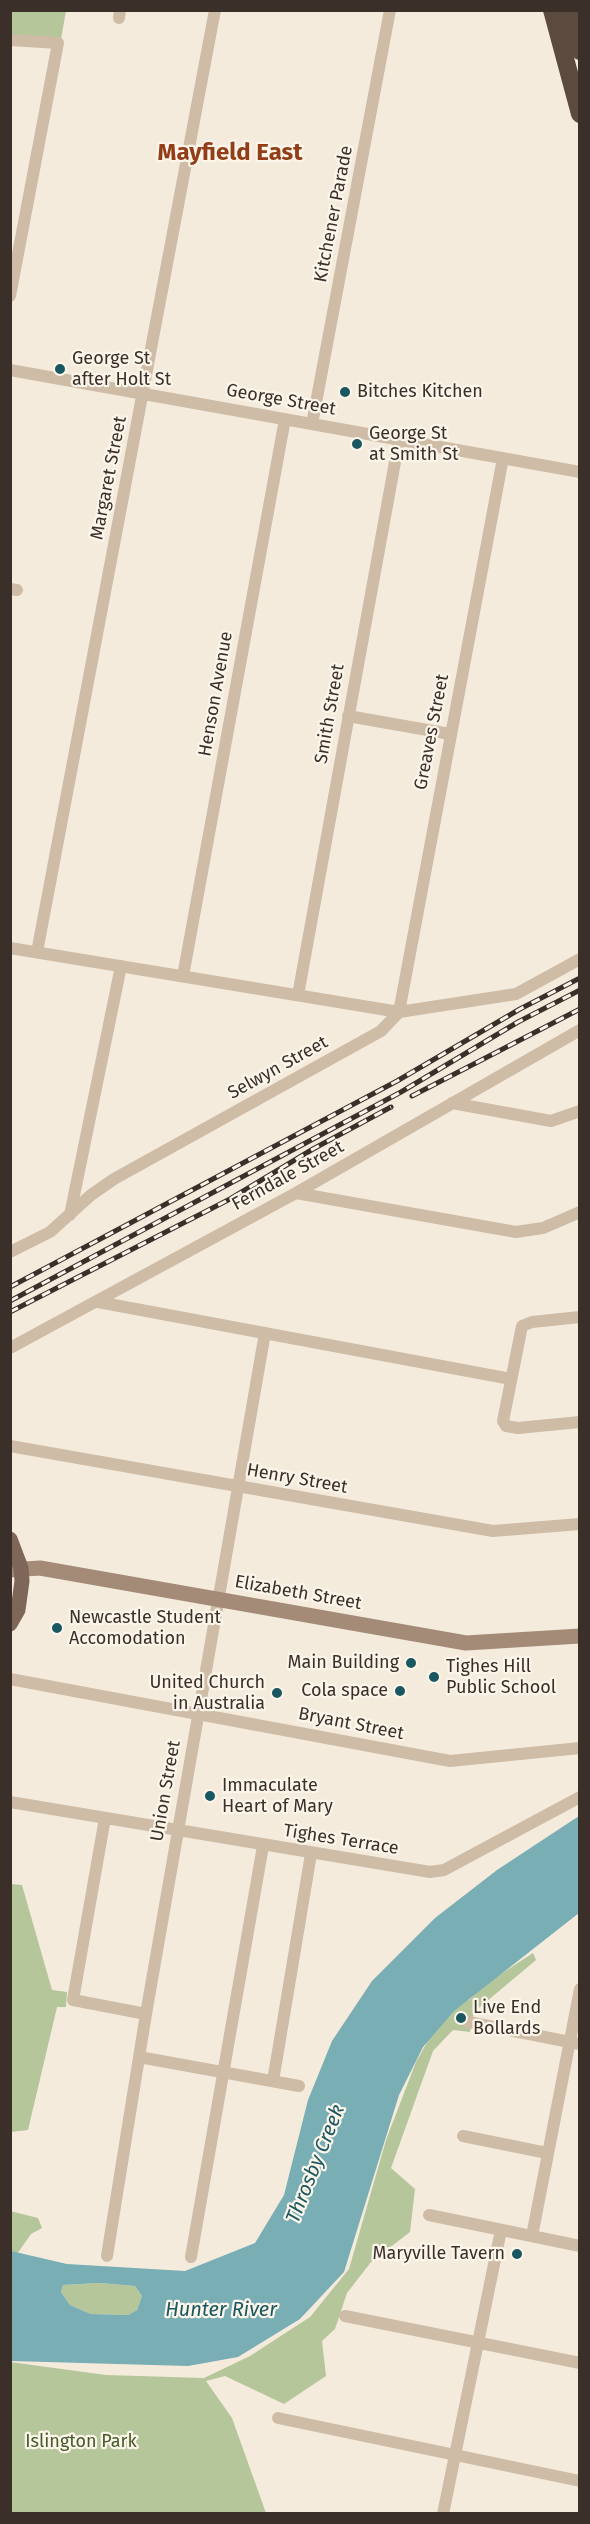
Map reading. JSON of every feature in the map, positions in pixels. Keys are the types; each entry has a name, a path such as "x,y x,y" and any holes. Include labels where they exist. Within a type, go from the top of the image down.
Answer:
{"highway":[{"path":"552,10 579,114"},
{"path":"568,10 579,51"}],"main road":[{"path":"10,1539 16,1569 18,1610 10,1624"},
{"name":"Elizabeth Street","path":"16,1569 40,1568 466,1643 579,1636"}],"street":[{"name":"Margaret Street","path":"36,952 215,10"},
{"name":"Kitchener Parade","path":"312,424 390,10"},
{"path":"10,40 58,43 10,296"},
{"name":"George Street","path":"10,370 579,472"},
{"name":"Henson Avenue","path":"183,976 285,419"},
{"name":"Smith Street","path":"298,995 399,440"},
{"name":"Greaves Street","path":"399,1012 503,458"},
{"path":"348,716 450,734"},
{"path":"10,948 399,1012 516,994 579,959"},
{"path":"70,1216 121,966"},
{"name":"Selwyn Street","path":"10,1252 50,1232 108,1183 381,1031 399,1012"},
{"name":"Ferndale Street","path":"10,1348 296,1193 579,1030"},
{"path":"452,1104 551,1120 579,1111"},
{"path":"296,1193 507,1231 536,1231 579,1212"},
{"path":"98,1302 511,1379"},
{"path":"579,1317 532,1322 522,1326 503,1421 506,1426 518,1428 579,1422"},
{"name":"Union Street","path":"107,2256 146,2014 265,1333"},
{"name":"Henry Street","path":"10,1446 493,1531 579,1524"},
{"name":"Bryant Street","path":"10,1679 450,1761 579,1748"},
{"name":"Tighes Terrace","path":"10,1802 311,1854 430,1872 444,1870 579,1797"},
{"path":"105,1818 73,2000 146,2014"},
{"path":"191,2257 263,1846"},
{"path":"273,2081 311,1854"},
{"path":"532,2236 547,2153 574,2043 579,1989"},
{"path":"468,2022 574,2043"},
{"path":"139,2057 299,2086"},
{"path":"463,2136 547,2153"},
{"path":"429,2215 579,2246"},
{"path":"443,2514 501,2230"},
{"path":"345,2316 579,2363"},
{"path":"279,2418 579,2481"}],"green space":[{"path":"10,11 66,11 61,39 11,35"},
{"path":"11,1884 22,1885 52,1990 67,1992 66,2007 57,2007 28,2130 11,2132"},
{"name":"Islington Park","path":"533,1953 536,1960 474,2012 470,2032 453,2030 433,2051 391,2168 415,2189 410,2232 371,2262 347,2293 335,2329 322,2341 326,2376 284,2404 225,2376 206,2381 232,2418 266,2513 11,2513 10,2362 106,2375 204,2378 250,2356 310,2317 349,2269 386,2140 416,2062 435,2028 463,1999 469,2000 484,1985"},
{"path":"10,2211 38,2218 42,2228 31,2234 17,2254 11,2251"},
{"path":"100,2283 135,2286 142,2296 137,2310 128,2315 91,2314 70,2305 61,2292 63,2285"}],"water":[{"name":"Hunter River","path":"579,1816 579,1913 454,2011 423,2047 399,2095 344,2272 300,2319 238,2357 188,2366 11,2361 11,2251 67,2264 185,2271 255,2243 284,2195 308,2100 332,2041 372,1981 435,1918 497,1870","holes":["100,2283 135,2286 142,2296 137,2310 128,2315 91,2314 70,2305 61,2292 63,2285"]}],"railway":[{"path":"10,1287 397,1081 520,1009 580,978"},
{"path":"10,1301 401,1092 518,1022 580,990"},
{"path":"412,1096 580,1009"},
{"path":"10,1312 230,1199 313,1149 391,1107"}],"place":[{"name":"George St after Holt St","path":"60,369"},
{"name":"Bitches Kitchen","path":"345,392"},
{"name":"George St at Smith St","path":"357,444"},
{"name":"Newcastle Student Accomodation","path":"57,1628"},
{"name":"Main Building","path":"411,1663"},
{"name":"Tighes Hill Public School","path":"434,1677"},
{"name":"Cola space","path":"400,1691"},
{"name":"United Church in Australia","path":"277,1693"},
{"name":"Immaculate Heart of Mary","path":"210,1796"},
{"name":"Live End Bollards","path":"461,2018"},
{"name":"Maryville Tavern","path":"517,2254"}],"district":[{"name":"Mayfield East","path":"230,153"}],"water label":[{"name":"Throsby Creek","path":"316,2164"}]}
